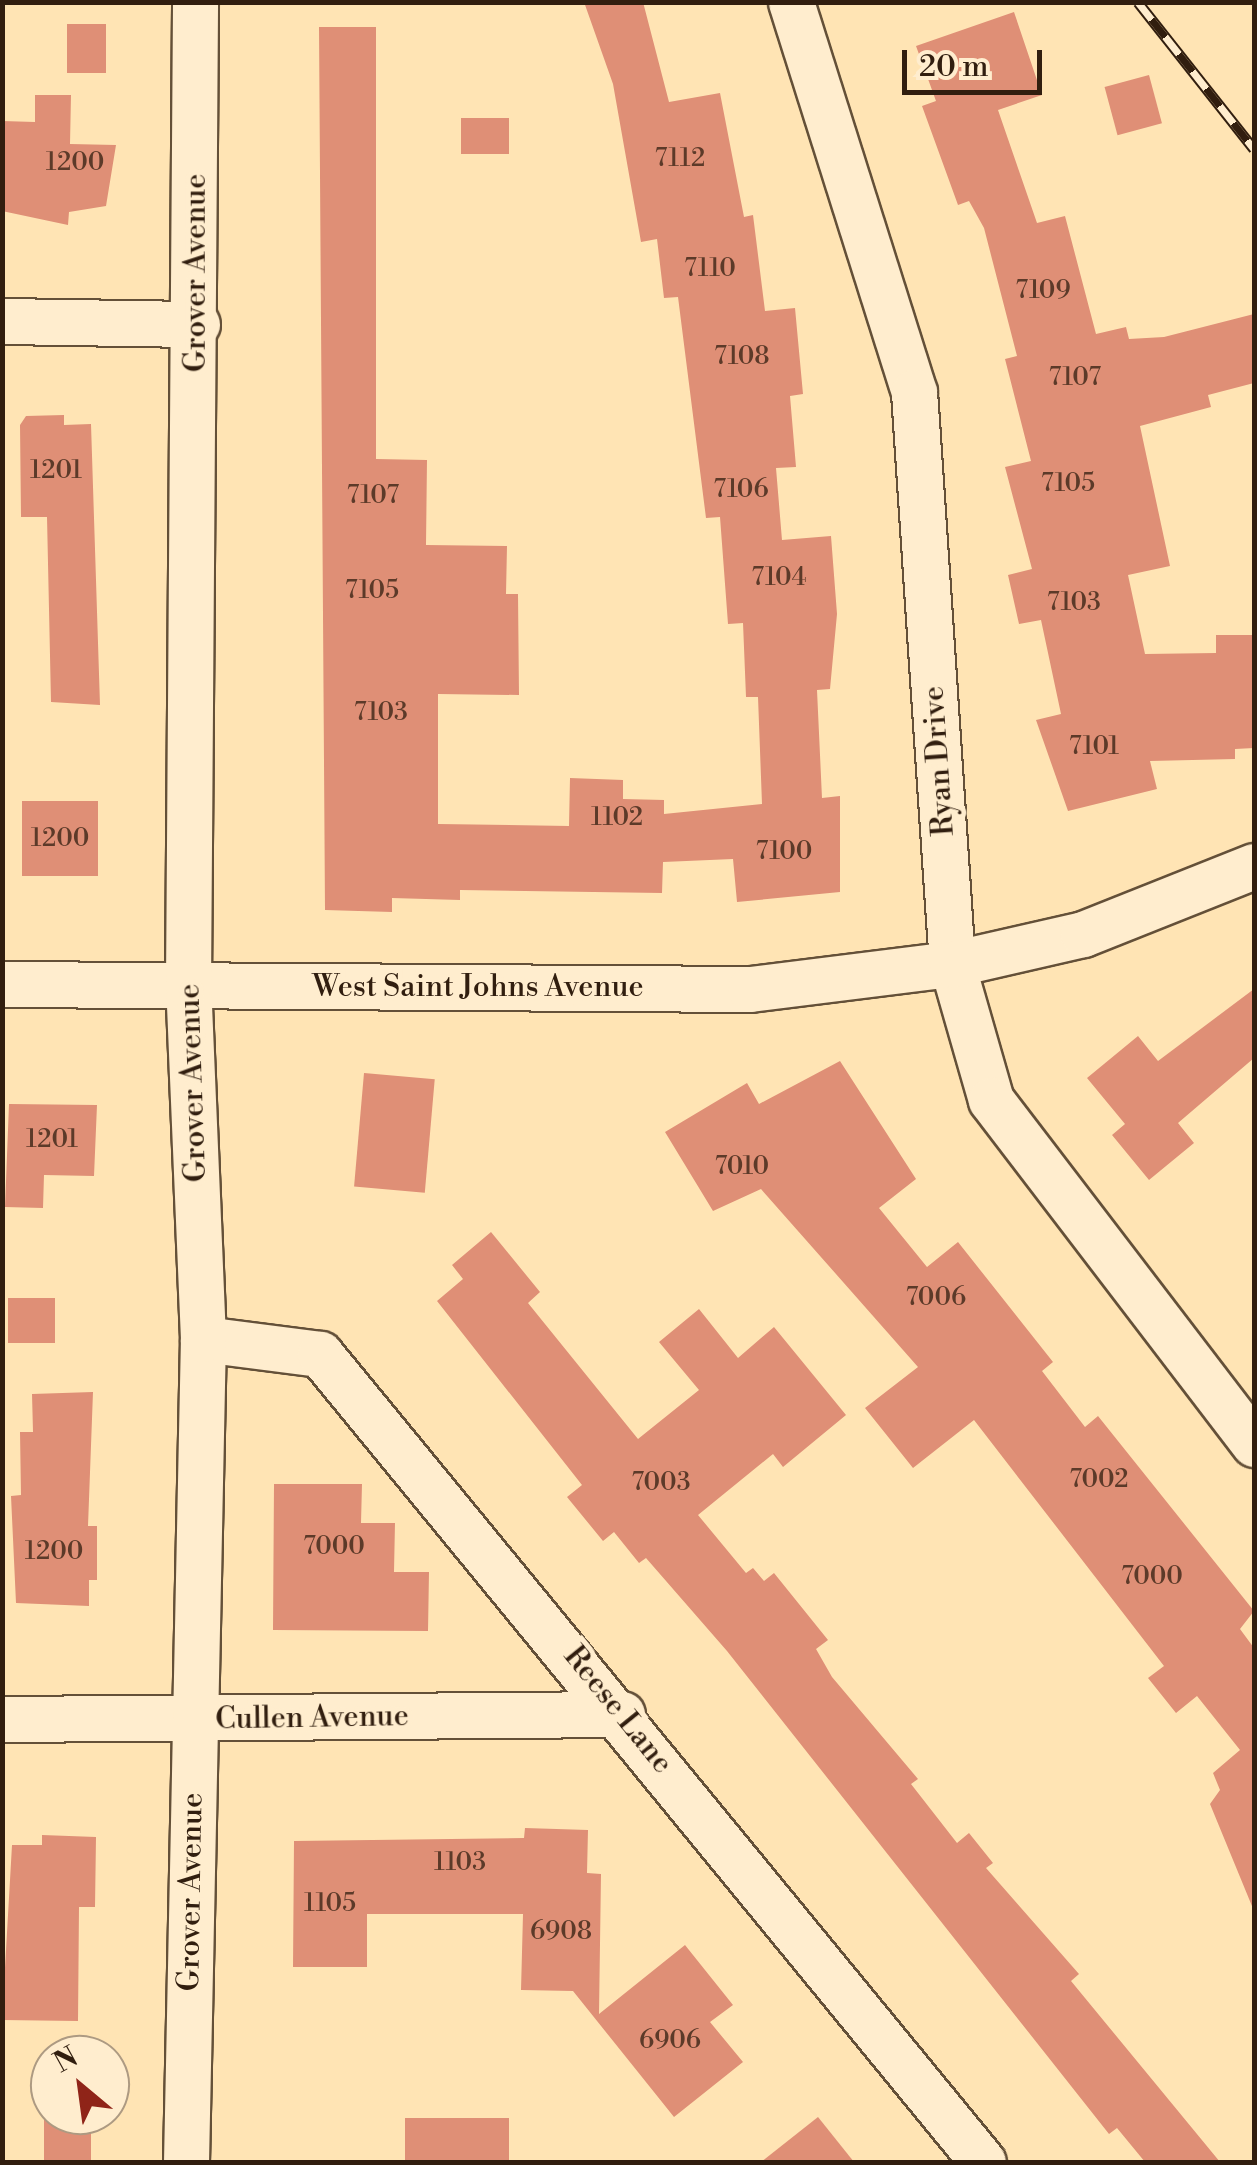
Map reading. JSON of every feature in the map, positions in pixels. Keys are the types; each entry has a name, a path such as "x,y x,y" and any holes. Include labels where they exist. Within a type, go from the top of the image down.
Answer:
{"street":[{"name":"Grover Avenue","path":"186,2162 203,1339 188,985 197,324 195,2"},
{"name":"Ryan Drive","path":"791,2 914,392 952,964 990,1100 1254,1444"},
{"path":"2,321 197,324"},
{"name":"West Saint Johns Avenue","path":"2,984 750,988 952,964 1083,934 1254,866"},
{"name":"Reese Lane","path":"203,1339 320,1354 622,1714 984,2162"},
{"name":"Cullen Avenue","path":"2,1719 622,1714"}],"building":[{"path":"584,2 643,2 669,102 720,93 744,217 753,215 765,311 795,308 803,394 790,396 796,467 776,468 782,540 831,536 837,614 830,689 817,690 822,798 840,796 840,892 737,902 733,859 663,862 662,893 460,890 460,900 392,898 392,912 325,910 319,27 376,27 376,459 427,460 426,545 507,546 506,594 518,594 519,695 438,694 438,824 569,826 570,778 623,780 623,799 664,800 664,814 762,804 758,697 746,697 743,623 728,624 720,517 706,518 678,297 664,298 657,239 641,242 613,84"},
{"path":"1014,12 1042,95 998,110 1037,223 1065,216 1096,334 1126,327 1129,339 1164,337 1254,314 1254,383 1208,395 1211,407 1140,426 1170,566 1128,575 1145,654 1216,653 1216,635 1254,635 1254,748 1235,749 1235,759 1150,761 1157,789 1068,811 1036,720 1061,714 1041,620 1019,624 1008,575 1032,569 1005,467 1031,461 1005,359 1017,356 984,228 969,201 958,205 922,106 936,101 916,46"},
{"path":"67,24 106,24 106,73 67,73"},
{"path":"1149,75 1162,123 1118,135 1105,87"},
{"path":"35,95 71,95 70,144 116,145 106,206 69,212 68,225 2,211 2,121 35,122"},
{"path":"461,118 509,118 509,154 461,154"},
{"path":"64,415 64,425 91,424 100,705 51,702 47,517 21,517 20,425 26,416"},
{"path":"22,801 98,801 98,876 22,876"},
{"path":"1254,989 1254,1058 1178,1123 1194,1143 1149,1180 1112,1135 1125,1124 1087,1078 1138,1036 1158,1061"},
{"path":"840,1061 916,1179 879,1208 927,1267 958,1242 1053,1362 1042,1371 1085,1427 1098,1416 1254,1611 1240,1629 1254,1648 1254,1911 1210,1804 1220,1790 1213,1773 1240,1750 1197,1696 1176,1713 1148,1678 1164,1666 974,1420 913,1468 865,1408 918,1367 761,1189 713,1211 665,1132 747,1083 759,1104"},
{"path":"364,1073 435,1079 425,1193 354,1187"},
{"path":"9,1104 97,1105 94,1176 44,1175 43,1208 5,1207"},
{"path":"491,1232 540,1292 528,1303 638,1439 699,1390 659,1342 699,1309 738,1358 774,1327 846,1415 783,1467 773,1454 698,1515 746,1573 753,1568 764,1581 774,1573 828,1640 816,1649 832,1677 918,1779 911,1784 957,1843 969,1833 993,1863 986,1868 1079,1974 1071,1981 1220,2162 1145,2162 1117,2128 1109,2134 727,1651 646,1558 639,1563 614,1532 603,1541 567,1497 582,1485 437,1301 463,1279 452,1265"},
{"path":"8,1298 55,1298 55,1343 8,1343"},
{"path":"93,1392 88,1526 97,1526 97,1580 89,1580 89,1606 16,1603 11,1496 21,1495 20,1432 33,1432 32,1394"},
{"path":"274,1484 362,1484 361,1523 395,1523 394,1572 429,1572 428,1631 273,1630"},
{"path":"525,1828 588,1830 587,1873 601,1874 599,2014 685,1945 733,2005 710,2022 743,2062 674,2117 573,1991 521,1990 523,1914 367,1914 367,1967 293,1967 294,1841 524,1838"},
{"path":"42,1835 96,1837 95,1907 79,1907 78,2021 2,2020 12,1845 42,1845"},
{"path":"818,2117 854,2162 761,2162"},
{"path":"405,2118 509,2118 509,2160 405,2160"},
{"path":"44,2135 91,2135 91,2162 44,2162"}],"railway":[{"path":"1138,2 1254,149"}]}
